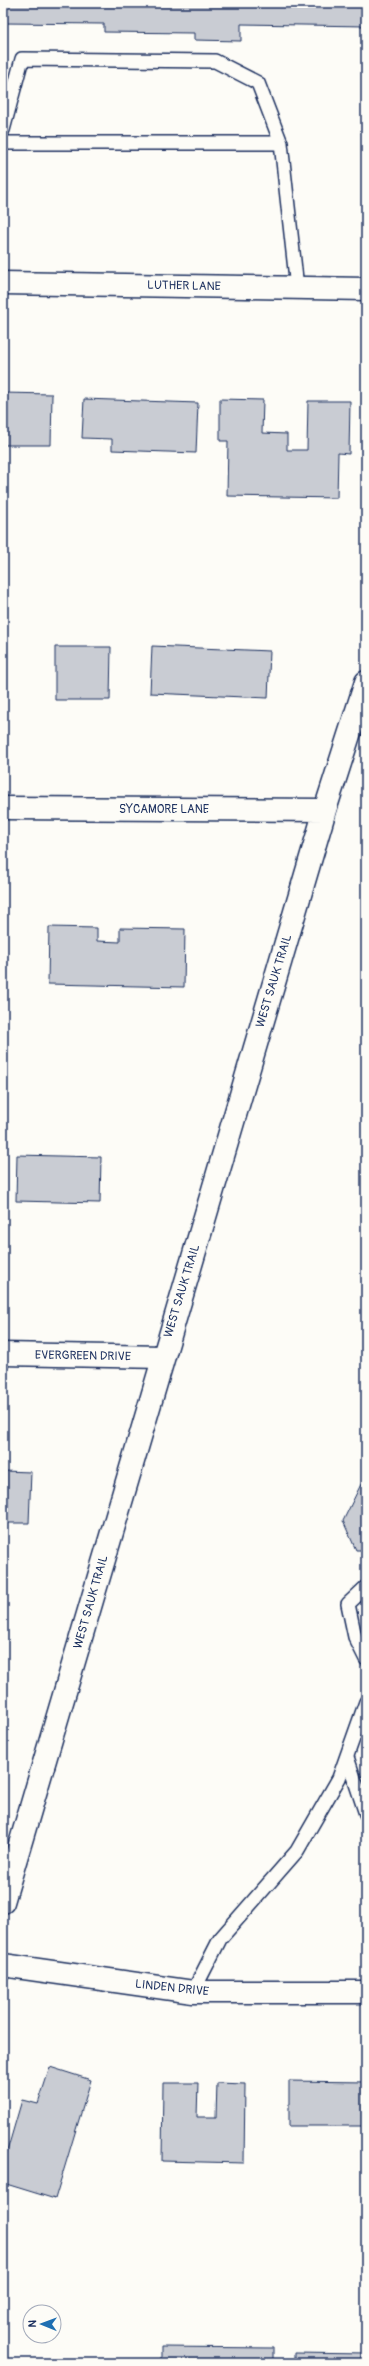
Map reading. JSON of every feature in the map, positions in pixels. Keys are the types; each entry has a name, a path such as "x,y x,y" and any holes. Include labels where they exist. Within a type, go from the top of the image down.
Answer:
{"street":[{"name":"LUTHER LANE","path":"3,283 366,289"},
{"name":"WEST SAUK TRAIL","path":"3,1902 325,810 366,682"},
{"name":"SYCAMORE LANE","path":"3,808 325,810"},
{"name":"EVERGREEN DRIVE","path":"3,1354 163,1357"},
{"name":"LINDEN DRIVE","path":"3,1965 193,1992 366,1992"}],"lane":[{"path":"3,130 22,59 215,61 258,83 281,143 297,288"},
{"path":"3,143 281,143"},
{"path":"366,1587 348,1604 355,1637 366,1658"},
{"path":"193,1992 220,1938 297,1851 339,1778 366,1702"},
{"path":"346,1758 366,1814"}],"building":[{"path":"3,3 366,3 366,26 241,24 241,41 194,40 194,33 104,32 104,24 3,23"},
{"path":"3,393 52,394 51,445 3,445"},
{"path":"84,399 198,403 196,453 112,450 112,439 82,438"},
{"path":"220,399 263,400 262,433 287,434 287,450 307,450 308,401 350,401 349,454 338,453 337,498 227,496 228,441 220,441"},
{"path":"152,646 270,651 268,698 150,693"},
{"path":"55,647 111,647 110,700 55,700"},
{"path":"49,927 97,928 97,941 120,942 120,928 185,929 184,987 48,984"},
{"path":"17,1155 101,1157 100,1203 16,1201"},
{"path":"3,1471 31,1472 29,1523 3,1523"},
{"path":"366,1474 366,1550 356,1550 343,1521"},
{"path":"50,2067 91,2080 55,2199 3,2183 3,2165 22,2100 38,2104"},
{"path":"289,2081 366,2082 366,2126 289,2126"},
{"path":"163,2083 198,2083 197,2117 216,2117 217,2083 245,2084 244,2163 162,2161"},
{"path":"161,2347 273,2348 273,2363 161,2363"},
{"path":"295,2353 366,2354 366,2363 295,2363"}]}
